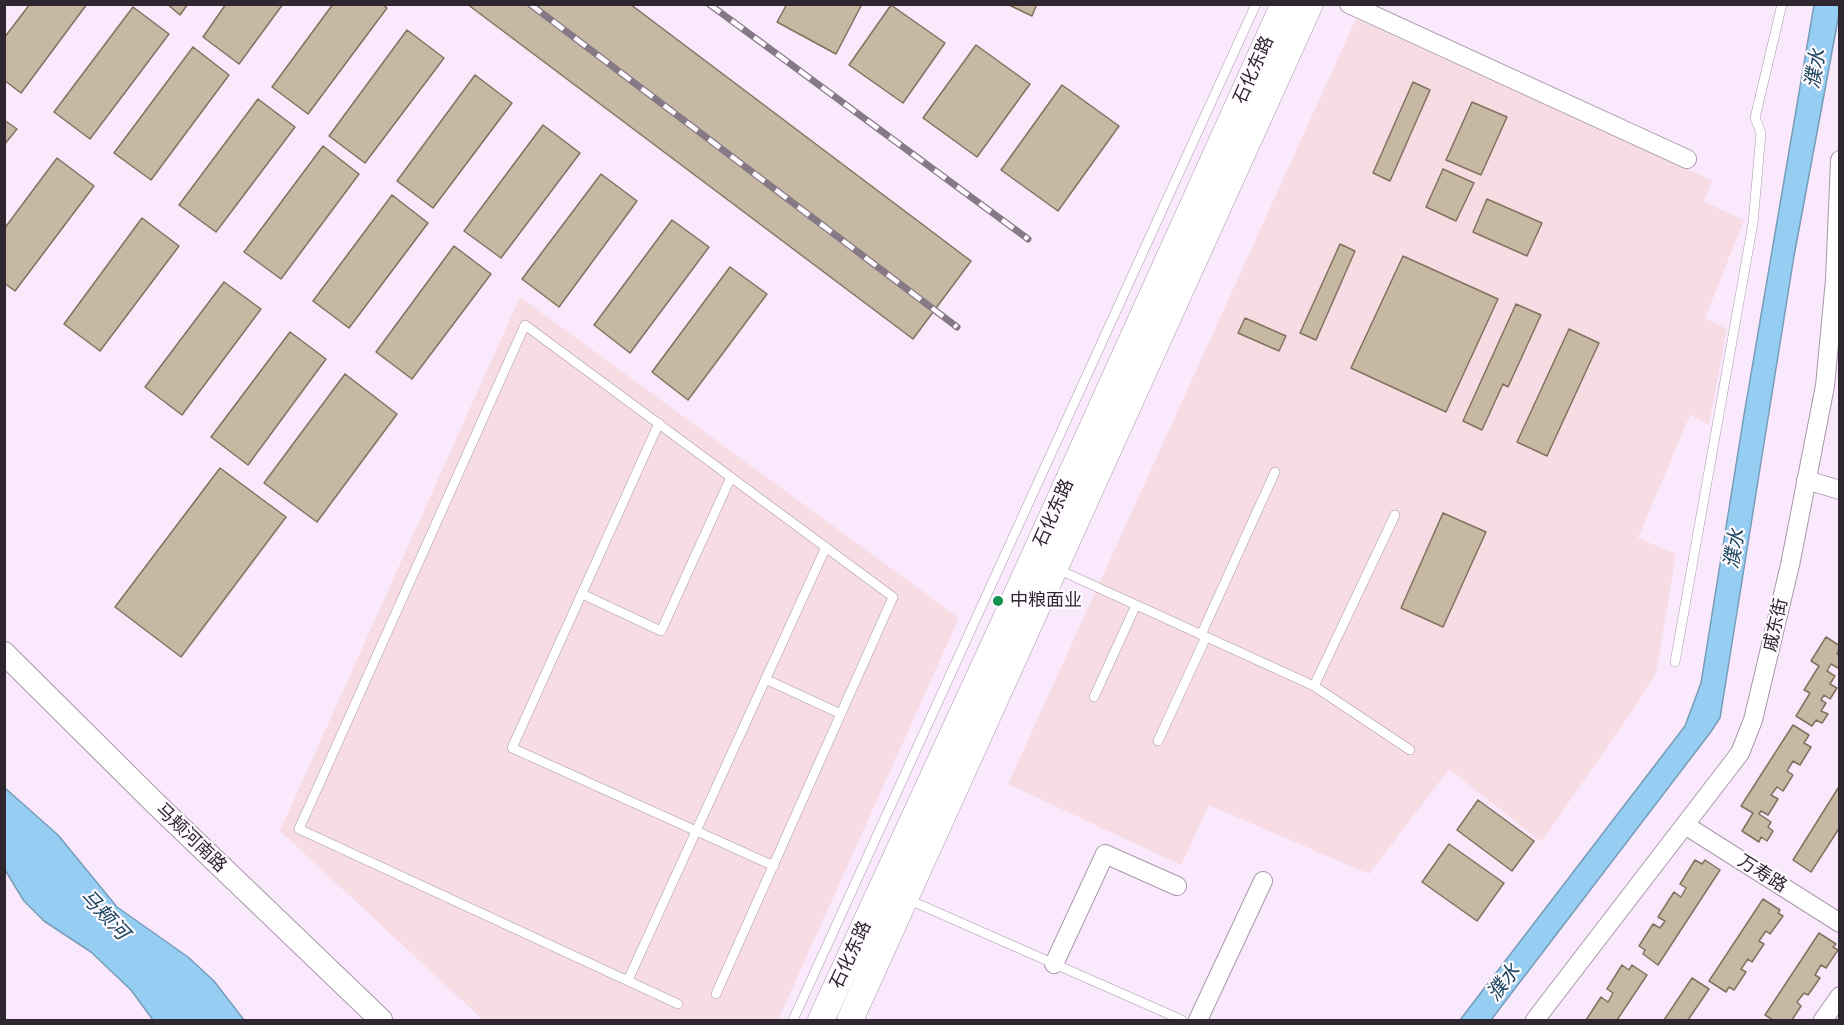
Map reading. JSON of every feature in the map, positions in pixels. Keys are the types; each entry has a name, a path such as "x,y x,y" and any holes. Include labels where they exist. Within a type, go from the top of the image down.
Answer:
{"main road":[{"name":"石化东路","path":"821,1020 993,647 1284,4"},
{"name":"石化东路","path":"849,1020 1310,4"}],"street":[{"path":"1349,4 1687,159"},
{"name":"戚东街","path":"1535,1020 1740,753 1753,720 1790,565 1825,386 1835,280 1839,160"},
{"path":"1806,480 1839,490"},
{"name":"马颊河南路","path":"4,653 157,805 381,1020"},
{"name":"万寿路","path":"1685,825 1839,923"},
{"path":"1054,964 1105,854 1177,886"},
{"path":"1198,1020 1263,881"},
{"path":"1824,1020 1839,996"}],"lane":[{"path":"793,1020 1256,4"},
{"path":"1675,662 1753,223 1761,133 1755,118 1782,4"},
{"path":"678,1004 299,829 525,325 892,597 717,994"},
{"path":"659,423 512,748 774,866"},
{"path":"1158,741 1275,472"},
{"path":"582,594 662,631 731,477"},
{"path":"1314,686 1395,515"},
{"path":"628,981 826,547"},
{"path":"1054,568 1314,686 1410,750"},
{"path":"1094,697 1136,605"},
{"path":"765,680 841,714"},
{"path":"905,898 1182,1020"}],"shaded area":[{"path":"1356,19 1712,180 1704,202 1744,220 1705,318 1727,329 1709,424 1690,415 1638,538 1676,554 1656,673 1633,710 1541,842 1449,769 1369,874 1209,805 1181,865 1008,784"},
{"path":"520,297 959,618 778,1020 483,1020 280,831"}],"water":[{"name":"濮水","path":"1814,5 1839,5 1839,14 1794,256 1720,718 1491,1020 1460,1020 1685,726 1701,683"},
{"name":"马颊河","path":"5,788 58,835 117,907 188,957 214,981 244,1020 153,1020 131,990 91,952 44,921 24,901 5,870"}],"building":[{"path":"30,4 87,4 21,93 4,80 4,38"},
{"path":"167,4 188,4 180,15"},
{"path":"226,4 283,4 239,64 203,37"},
{"path":"333,4 382,4 387,8 308,114 272,87"},
{"path":"467,4 630,4 971,261 913,339"},
{"path":"787,4 862,4 836,54 777,22"},
{"path":"1007,4 1037,4 1032,16"},
{"path":"891,5 945,43 903,103 849,65"},
{"path":"133,7 169,34 90,139 54,112"},
{"path":"407,30 444,58 365,163 329,136"},
{"path":"976,45 1030,84 977,157 923,118"},
{"path":"193,47 229,75 151,180 114,153"},
{"path":"475,75 512,103 433,208 397,181"},
{"path":"1413,82 1430,90 1390,181 1373,173"},
{"path":"1062,85 1119,126 1058,211 1001,170"},
{"path":"258,99 295,127 216,232 179,205"},
{"path":"1472,102 1507,117 1481,175 1446,160"},
{"path":"4,120 17,129 4,145"},
{"path":"543,125 580,153 501,258 464,231"},
{"path":"323,146 359,174 281,279 244,252"},
{"path":"57,158 94,186 15,291 4,283 4,229"},
{"path":"1443,169 1474,183 1456,221 1426,207"},
{"path":"601,174 637,201 559,307 522,279"},
{"path":"392,195 428,223 349,328 313,301"},
{"path":"1487,199 1542,223 1527,256 1473,232"},
{"path":"142,218 179,246 100,351 64,324"},
{"path":"672,220 709,247 630,353 594,325"},
{"path":"1340,244 1355,251 1316,340 1300,333"},
{"path":"454,246 491,274 412,379 376,352"},
{"path":"1403,256 1498,299 1446,412 1351,368"},
{"path":"730,267 767,294 688,400 652,372"},
{"path":"224,282 261,309 182,415 145,387"},
{"path":"1516,304 1541,315 1508,387 1503,384 1482,430 1463,421"},
{"path":"1245,318 1286,336 1279,351 1238,333"},
{"path":"1569,329 1599,343 1547,456 1517,442"},
{"path":"290,332 326,359 248,465 211,437"},
{"path":"345,374 397,414 317,522 264,483"},
{"path":"220,468 286,517 181,657 115,607"},
{"path":"1443,513 1486,532 1443,627 1401,608"},
{"path":"1826,637 1840,646 1837,654 1840,655 1840,665 1838,668 1831,664 1827,671 1835,676 1830,684 1837,688 1830,699 1824,695 1821,700 1826,703 1821,711 1828,714 1822,723 1816,720 1812,726 1796,716 1810,693 1804,690 1819,666 1811,661"},
{"path":"1793,725 1809,735 1804,743 1811,747 1800,765 1793,761 1787,771 1793,775 1783,791 1777,787 1771,795 1778,799 1768,815 1761,811 1759,814 1771,822 1768,827 1773,831 1767,841 1761,837 1759,842 1742,831 1753,813 1741,806"},
{"path":"1840,785 1840,827 1811,872 1793,860"},
{"path":"1478,800 1534,841 1512,871 1457,830"},
{"path":"1449,844 1504,883 1477,921 1422,882"},
{"path":"1695,860 1702,864 1705,860 1720,870 1658,965 1643,954 1645,950 1639,946 1653,924 1660,928 1665,921 1658,917 1674,892 1681,897 1686,888 1680,884"},
{"path":"1763,899 1780,910 1778,913 1783,916 1770,934 1766,931 1759,941 1764,944 1752,962 1748,959 1741,969 1746,972 1734,990 1729,987 1726,992 1709,981"},
{"path":"1819,933 1836,944 1833,947 1838,950 1826,968 1821,965 1815,975 1820,978 1808,995 1804,993 1797,1002 1801,1006 1792,1020 1773,1020 1765,1015"},
{"path":"1622,965 1629,970 1632,965 1647,975 1617,1020 1586,1020 1601,997 1608,1002 1613,993 1607,989"},
{"path":"1692,978 1709,989 1688,1020 1664,1020"}],"railway":[{"path":"530,4 957,327"},
{"path":"709,4 1028,239"}],"place":[{"name":"中粮面业","path":"998,601"}]}
